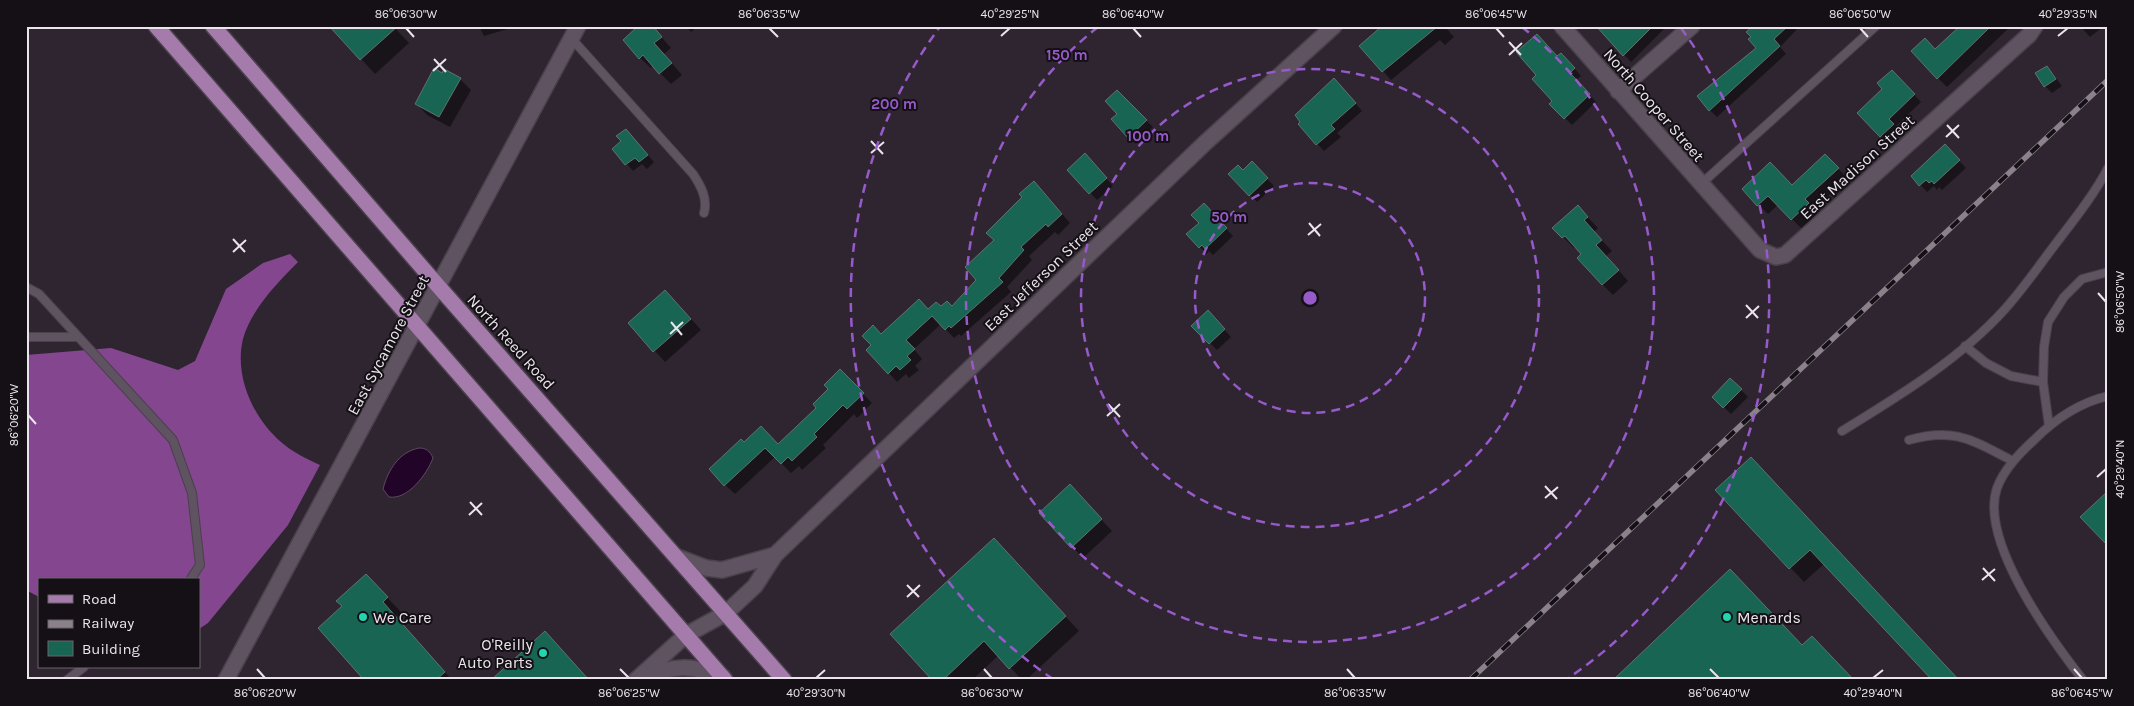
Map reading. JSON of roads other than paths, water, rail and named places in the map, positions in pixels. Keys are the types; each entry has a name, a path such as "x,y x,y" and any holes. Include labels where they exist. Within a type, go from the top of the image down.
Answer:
{"main road":[{"path":"156,26 724,679"},
{"name":"North Reed Road","path":"214,26 439,287 784,680"}],"street":[{"name":"East Jefferson Street","path":"636,680 686,635 726,613 755,586 775,555 1205,143 1334,26"},
{"name":"North Cooper Street","path":"1562,26 1701,184"},
{"path":"1618,91 1692,26"},
{"name":"East Madison Street","path":"1701,184 1760,250 1776,257 1785,255 2029,35 2035,26"},
{"name":"East Sycamore Street","path":"226,680 575,32"},
{"name":"East Jefferson Street","path":"677,557 706,568 722,570 775,555"},
{"path":"640,680 661,671 690,667 724,679"}],"lane":[{"path":"1701,184 1876,26"},
{"path":"575,32 693,174 706,203 704,213"},
{"path":"1842,431 1889,402 1965,346 2010,302 2069,227 2108,168"},
{"path":"2048,426 2043,382 2044,347 2048,322 2064,297 2082,279 2108,272"},
{"path":"26,287 39,294 173,440 192,493 200,565 191,578"},
{"path":"26,337 77,337"},
{"path":"1965,346 1986,363 2012,376 2043,382"},
{"path":"2082,680 2058,648 2016,578 2001,544 1994,512 1998,487 2017,455 2048,426 2074,408 2108,396"},
{"path":"1909,440 1928,435 1954,435 2013,461"},
{"path":"67,680 83,668"}],"railway":[{"path":"1470,680 2108,80"}],"place":[{"name":"We Care","path":"363,617"},
{"name":"Menards","path":"1727,617"},
{"name":"O'Reilly Auto Parts","path":"543,653"}]}
